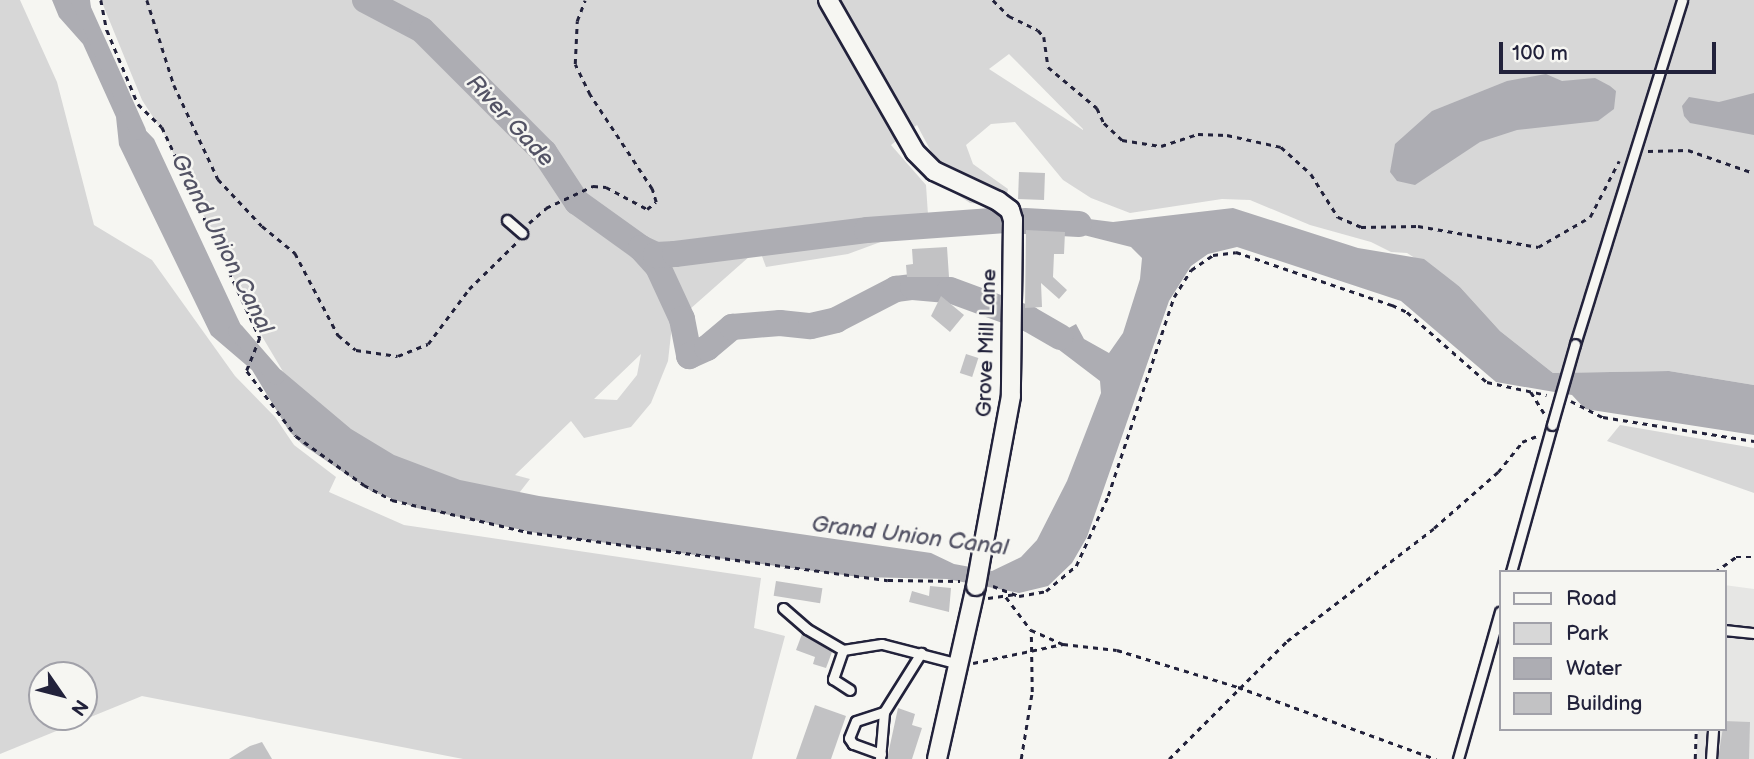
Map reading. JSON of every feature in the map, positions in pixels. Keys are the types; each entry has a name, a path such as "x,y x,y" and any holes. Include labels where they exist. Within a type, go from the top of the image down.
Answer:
{"street":[{"name":"Grove Mill Lane","path":"828,0 915,152 934,171 1010,210 1013,299 1011,396 976,586 937,759"}],"lane":[{"path":"1512,570 1575,344 1682,0"},
{"path":"507,220 522,233"},
{"path":"783,608 807,629 843,650 882,644 959,664"},
{"path":"1458,759 1498,618"},
{"path":"1726,630 1754,633"},
{"path":"843,650 833,679 850,690"},
{"path":"884,712 856,721 849,738 853,744 881,757 884,712 921,653"},
{"path":"1711,759 1713,731"}],"path":[{"path":"101,0 107,30 138,104 162,127 260,338 247,371"},
{"path":"147,0 174,85 218,179 262,226 295,253 338,335 356,351 398,356 428,344 469,289 546,208 554,207 593,186 606,187 647,209 656,202 652,189 590,95 575,64 575,31 585,0"},
{"path":"993,0 1009,16 1038,30 1044,37 1048,67 1097,107 1104,123 1122,140 1161,146 1198,134 1227,135 1281,147 1311,174 1338,217 1361,227 1418,226 1538,247 1583,224 1611,170 1635,152 1688,150 1754,173"},
{"path":"1531,392 1552,425"},
{"path":"1169,759 1237,687 1287,640 1443,520 1498,472 1522,442 1534,435 1549,436"},
{"path":"1718,570 1736,556 1754,557"},
{"path":"1016,594 1006,597 1031,630 1063,644 1117,650 1237,687 1436,759"},
{"path":"1021,759 1032,692 1031,630"},
{"path":"959,664 1063,644"},
{"path":"1695,759 1696,731"}],"shaded area":[{"path":"1726,585 1754,589 1754,759 1696,759 1698,731 1726,731"}],"green space":[{"path":"0,0 20,0 57,82 94,225 152,260 235,376 275,417 294,445 336,477 329,492 404,525 761,578 754,628 785,636 752,759 463,759 142,696 98,714 98,661 28,661 28,731 56,731 0,754"},
{"path":"101,0 1754,0 1754,385 1669,371 1553,373 1500,331 1460,287 1407,253 1391,252 1371,242 1310,225 1250,200 1222,199 1130,213 1091,198 1063,180 1015,122 991,124 966,145 973,164 1008,189 1005,206 970,203 952,191 917,125 891,145 926,185 928,215 899,218 886,240 848,254 766,267 759,248 672,325 668,361 651,403 631,427 584,438 571,421 515,475 530,479 516,497 424,475 355,434 288,380 263,338 164,134 142,100","holes":["1009,54 1083,129 1083,130 989,69","641,354 637,375 617,400 594,399"]},
{"path":"1620,425 1754,448 1754,493 1607,441"}],"water":[{"path":"52,0 90,0 95,39 127,111 154,139 258,362 281,370 351,429 394,455 460,480 539,496 931,553 954,564 992,571 1021,557 1037,540 1067,481 1101,393 1100,381 1029,327 1032,312 1065,330 1076,324 1084,339 1109,353 1123,333 1140,279 1142,258 1131,247 1048,226 1049,214 1113,222 1233,208 1358,248 1424,259 1460,287 1500,331 1553,373 1669,371 1754,385 1754,435 1585,409 1572,395 1496,382 1401,301 1237,247 1208,254 1191,266 1169,301 1087,537 1072,563 1048,586 1019,593 947,579 859,577 541,534 417,508 371,491 303,445 289,431 252,370 211,335 119,145 116,117 83,44 59,17"},
{"path":"1546,74 1562,81 1595,78 1616,91 1614,109 1598,121 1517,130 1480,142 1415,185 1397,181 1390,172 1395,144 1432,111 1507,81"},
{"path":"1754,93 1754,135 1690,123 1684,116 1682,106 1689,97 1719,102"}],"building":[{"path":"1019,172 1045,173 1044,200 1018,199"},
{"path":"1026,230 1065,232 1064,254 1054,254 1053,277 1067,290 1059,299 1041,283 1042,307 1025,308"},
{"path":"947,247 949,277 907,277 906,265 913,264 912,249"},
{"path":"941,296 964,315 950,332 931,316"},
{"path":"966,354 978,358 972,377 960,373"},
{"path":"776,581 822,588 820,603 774,596"},
{"path":"930,586 951,588 949,612 909,602 912,591 929,596"},
{"path":"802,634 832,652 826,668 813,664 815,657 796,650"},
{"path":"815,705 846,716 831,759 796,759"},
{"path":"898,708 915,714 912,725 922,728 912,759 887,759"},
{"path":"1726,721 1750,722 1749,759 1718,759"},
{"path":"262,742 272,759 229,759 250,746"}],"waterway":[{"name":"Grand Union Canal","path":"79,0 138,131"},
{"name":"River Gade","path":"365,0 422,30 544,152 577,202 641,248 658,267 682,319 689,356 707,348 732,327 780,323 811,326 836,320 896,289 913,287 950,290 1029,319 1060,337"},
{"path":"641,248 656,255 675,254 867,230 1006,220"},
{"path":"1025,221 1079,224"},
{"name":"Grand Union Canal","path":"236,331 276,377"}]}
